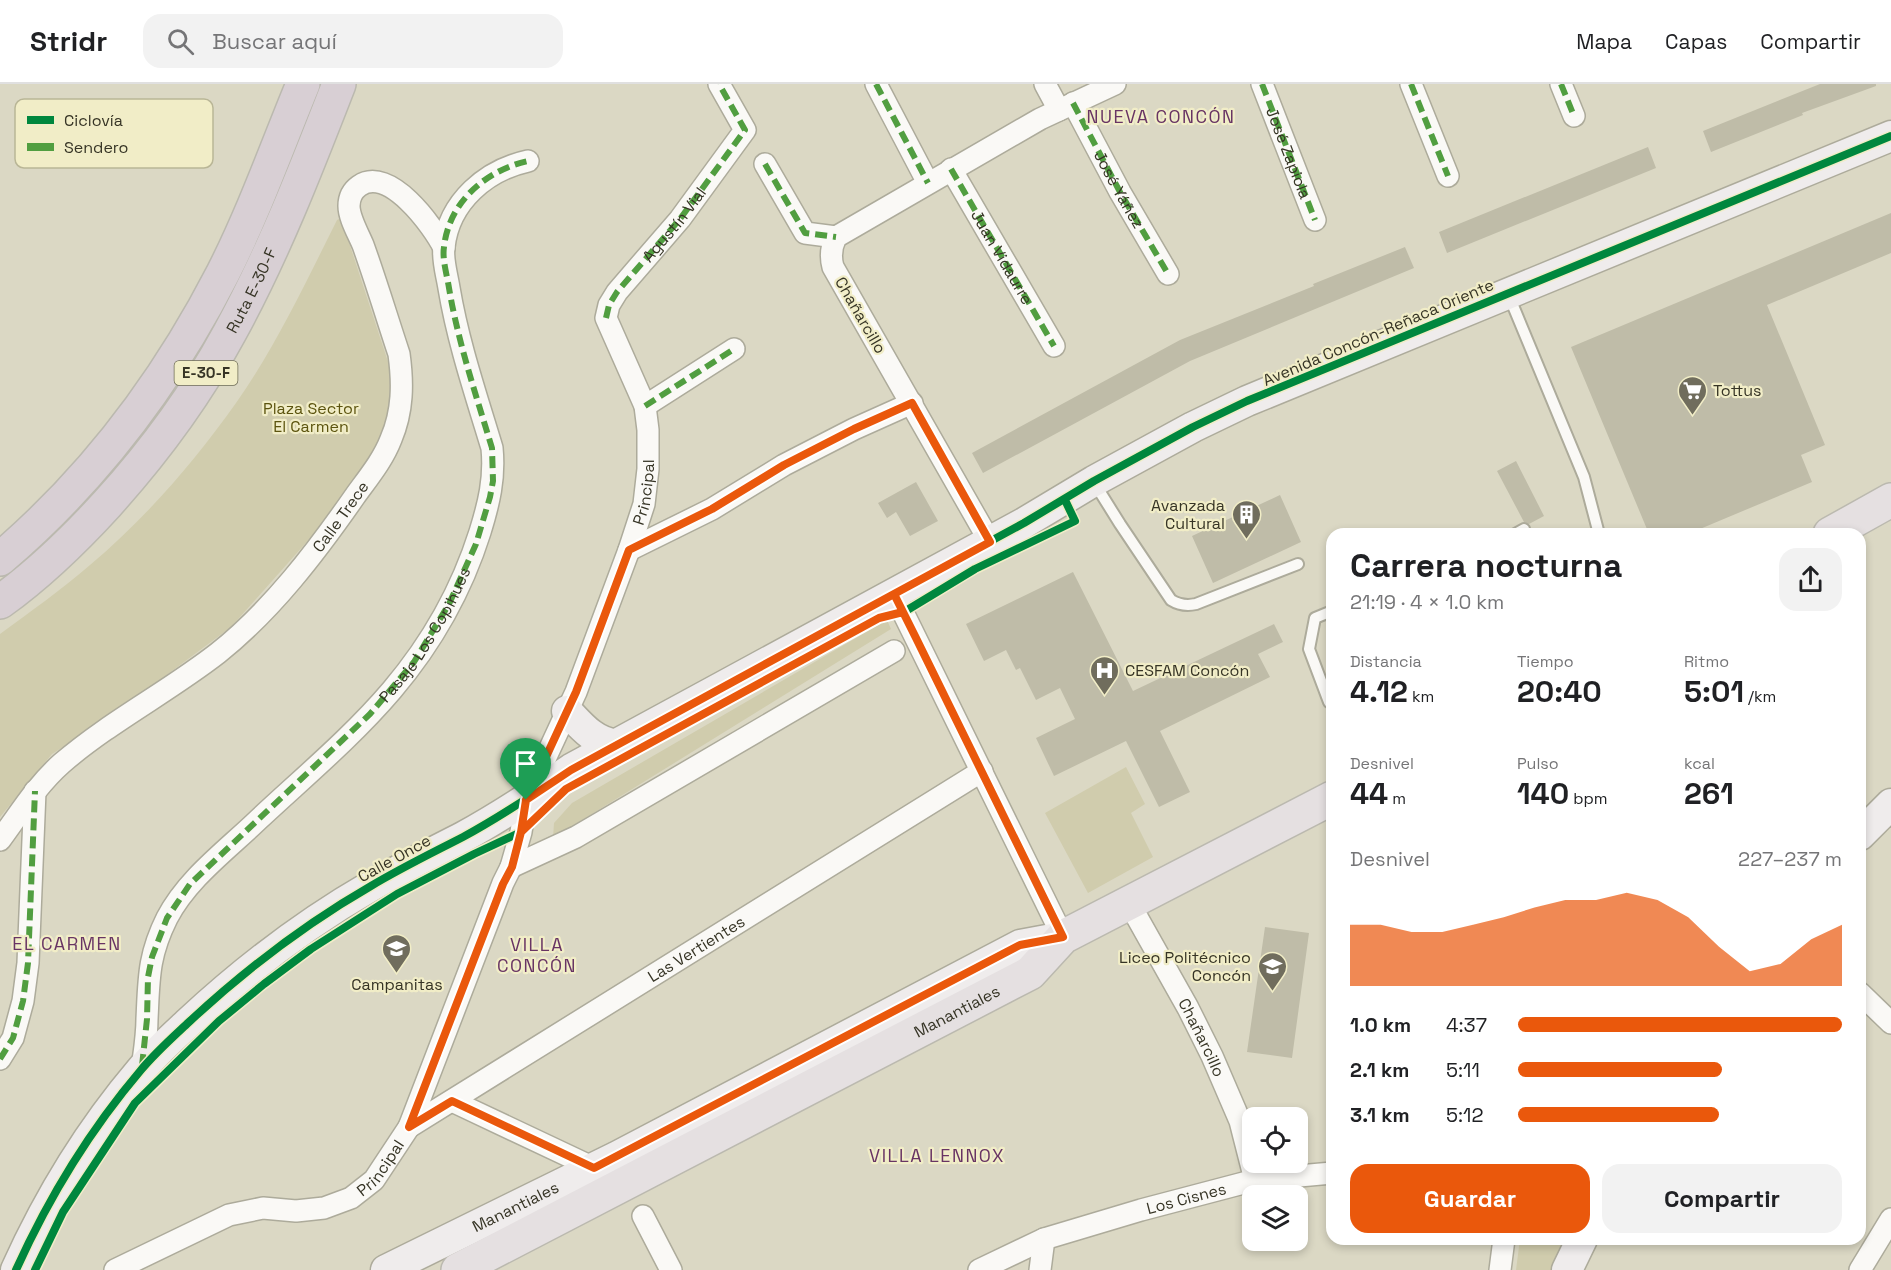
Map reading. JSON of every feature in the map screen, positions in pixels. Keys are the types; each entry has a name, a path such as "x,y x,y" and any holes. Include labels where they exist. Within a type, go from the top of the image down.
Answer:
{"highway":[{"name":"Ruta E-30-F","path":"0,559 38,525 88,474 140,411 166,372 205,306 236,245 303,84"},
{"name":"Ruta E-30-F","path":"0,602 35,574 92,520 128,481 185,406 228,336 251,292 285,219 339,84"}],"main road":[{"path":"1841,528 1891,500"},
{"name":"Manantiales","path":"458,1270 1030,973 1063,937 1326,801"}],"street":[{"name":"Agustín Vial","path":"606,318 609,305 617,292 680,219 745,130 719,84"},
{"path":"876,84 928,183"},
{"name":"José Yáñez","path":"1045,84 1066,107 1168,274"},
{"path":"765,164 805,233 836,237 951,170 1066,107 1115,84"},
{"name":"José Zapiola","path":"1262,84 1315,220"},
{"path":"1410,84 1448,176"},
{"path":"1561,84 1574,116"},
{"name":"Avenida Concón-Reñaca Oriente","path":"894,594 1065,500 1094,481 1193,427 1247,401 1891,136"},
{"name":"Pasaje Los Copihues","path":"142,1069 148,977 152,957 167,918 178,900 205,869 337,746 393,689 433,634 476,544 490,497 494,464 492,448 454,318 444,248 454,214 470,193 496,172 528,161"},
{"name":"Juan Vidaurre","path":"951,170 1054,346"},
{"name":"Calle Trece","path":"0,840 35,790 61,764 100,733 194,671 219,652 263,612 330,533 382,458 392,438 398,418 401,368 399,354 374,278 349,210 350,196 369,182 384,185 398,193 424,216 444,248"},
{"name":"Chañarcillo","path":"836,237 831,252 833,267 990,542"},
{"name":"Principal","path":"115,1270 229,1215 263,1208 310,1210 338,1204 363,1190 374,1180 409,1127 495,904 512,867 526,800 576,692 644,504 648,469 648,430 645,406 606,318"},
{"path":"645,406 734,349"},
{"path":"629,550 712,509 784,465 834,439 912,403"},
{"path":"894,594 1063,937"},
{"name":"Calle Once","path":"16,1270 39,1222 82,1150 142,1069 210,1003 246,973 300,932 370,886 463,837 571,770 894,594"},
{"path":"512,867 576,837 894,651"},
{"path":"567,711 585,730 603,743 617,745"},
{"name":"Las Vertientes","path":"409,1127 982,771"},
{"path":"0,1059 23,1001 28,963 35,790"},
{"path":"1866,829 1891,804"},
{"name":"Chañarcillo","path":"1129,903 1212,1056 1240,1121 1255,1180"},
{"name":"Manantiales","path":"386,1270 594,1168 1020,945 1063,937"},
{"path":"1866,999 1891,1023"},
{"path":"452,1101 594,1168"},
{"name":"Los Cisnes","path":"979,1270 1044,1239 1141,1210 1255,1180 1326,1174"},
{"path":"643,1216 670,1270"},
{"path":"1860,1270 1891,1219"},
{"path":"1040,1270 1044,1239"},
{"path":"1500,1270 1503,1245"},
{"path":"1567,1270 1579,1245"}],"lane":[{"path":"1508,293 1584,477 1597,528"},
{"path":"1094,481 1171,600 1176,603 1188,606 1196,604 1298,564"},
{"path":"1326,613 1315,618 1309,649 1326,694"}],"green space":[{"name":"Plaza Sector El Carmen","path":"341,218 392,374 391,412 375,450 320,527 231,627 113,715 52,754 0,817 0,634 68,583 111,547 150,509 186,468 251,381 290,313 337,220"},
{"path":"887,620 891,629 553,838 554,823 572,803"},
{"path":"1126,767 1145,804 1131,813 1153,857 1088,893 1045,813"},
{"path":"1519,1245 1572,1245 1560,1270 1516,1270"}],"building":[{"path":"1820,84 1876,84 1876,86 1802,113 1803,115 1711,152 1703,131"},
{"path":"1648,147 1656,168 1447,253 1439,232"},
{"name":"Tottus","path":"1891,213 1891,253 1767,305 1825,445 1801,455 1812,482 1702,528 1646,528 1571,347"},
{"path":"1405,247 1414,268 1190,361 983,473 972,453 1180,340"},
{"path":"1516,461 1544,516 1529,524 1524,522 1497,471"},
{"path":"916,482 938,521 910,536 896,512 887,518 878,503"},
{"name":"Avanzada Cultural","path":"1280,495 1301,542 1213,583 1192,536"},
{"path":"1073,572 1133,691 1274,624 1283,642 1258,654 1270,677 1160,731 1190,792 1159,807 1126,741 1054,776 1036,738 1075,719 1060,688 1036,700 1020,668 1016,670 1006,650 984,661 966,624"},
{"path":"1265,927 1309,933 1292,1058 1247,1052"}],"marked path":[{"path":"606,318 609,305 617,292 680,219 745,130 719,84"},
{"path":"876,84 928,183"},
{"path":"1262,84 1315,220"},
{"path":"1411,84 1448,176"},
{"path":"1561,84 1574,116"},
{"path":"1073,103 1120,192 1168,274"},
{"path":"142,1066 147,1019 148,977 152,957 167,918 190,884 370,714 414,662 449,604 476,544 493,481 492,448 457,328 445,267 444,247 453,215 472,190 498,172 528,161"},
{"path":"765,164 805,233 836,237"},
{"path":"951,169 1054,346"},
{"path":"645,406 734,349"},
{"path":"629,550 712,509 784,465 854,429 912,403"},
{"path":"0,1059 13,1038 23,1001 28,963 35,791"},
{"path":"452,1101 594,1168"}],"cycle path":[{"path":"16,1270 28,1243 71,1166 104,1117 146,1064 189,1022 254,966 299,932 347,901 491,821 571,769 1024,523 1094,481 1193,427 1247,401 1891,136"},
{"path":"35,1270 63,1212 135,1103 219,1021 264,984 311,949 397,894 521,832 566,789 879,618 904,612 975,569 1075,521 1065,500"}],"place":[{"name":"Tottus","path":"1692,416"},
{"name":"Avanzada Cultural","path":"1246,540"},
{"name":"CESFAM Concón","path":"1104,696"},
{"name":"Campanitas","path":"397,974"},
{"name":"Liceo Politécnico Concón","path":"1272,992"}],"district":[{"name":"NUEVA CONCÓN","path":"1161,117"},
{"name":"EL CARMEN","path":"67,944"},
{"name":"VILLA CONCÓN","path":"537,955"},
{"name":"VILLA LENNOX","path":"937,1156"}],"route":[{"path":"526,800 521,832 566,789 879,618 903,612 894,594 990,542 912,403 854,429 784,465 712,509 629,550 576,692 526,800 512,867 503,884 409,1127 452,1101 594,1168 1020,945 1063,937 916,638 903,612 894,594 571,770 526,800"}]}
